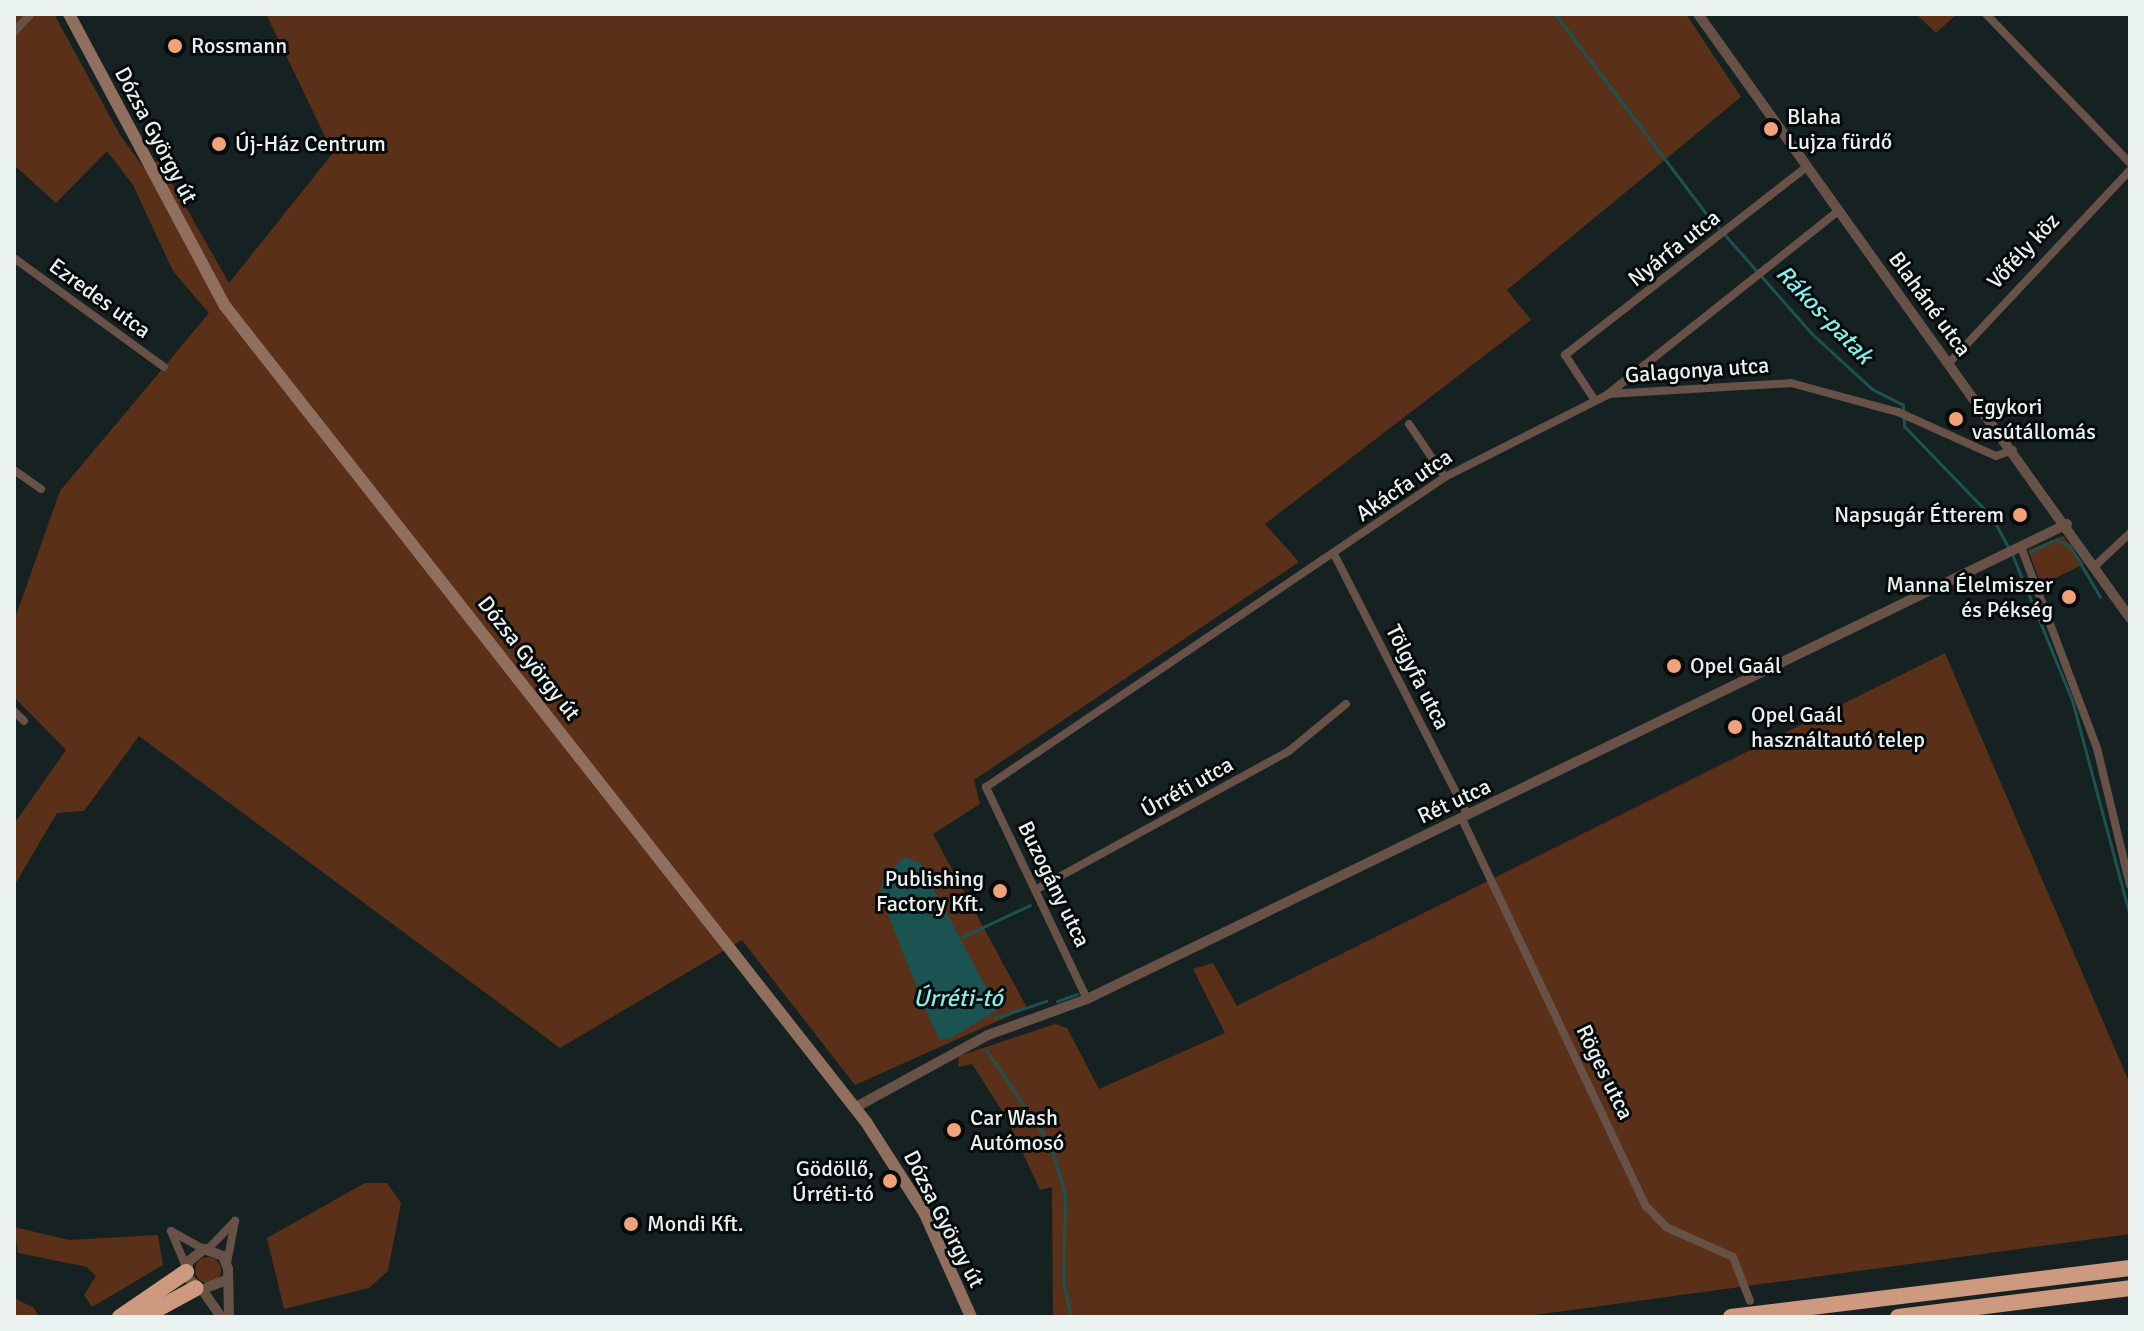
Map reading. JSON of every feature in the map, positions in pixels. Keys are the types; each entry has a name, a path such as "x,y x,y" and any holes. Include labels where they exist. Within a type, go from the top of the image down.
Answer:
{"highway":[{"path":"1731,1317 2130,1268"},
{"path":"120,1317 186,1270"},
{"path":"1898,1317 2130,1288"},
{"path":"143,1317 198,1289"}],"main road":[{"name":"Dózsa György út","path":"69,14 225,306 856,1107 925,1214 971,1317"}],"street":[{"path":"14,32 31,14"},
{"name":"Blaháné utca","path":"1698,14 1805,168 2067,524 2130,618"},
{"path":"1986,14 2130,163"},
{"name":"Nyárfa utca","path":"1594,399 1565,355 1805,168"},
{"name":"Vőfély köz","path":"1949,363 2130,170"},
{"name":"Akácfa utca","path":"986,787 1445,477 1607,395 1837,212"},
{"name":"Ezredes utca","path":"14,258 164,367"},
{"name":"Galagonya utca","path":"1607,395 1780,382 1902,414 1996,456 2013,450"},
{"path":"1409,424 1445,477"},
{"path":"14,470 41,489"},
{"name":"Rét utca","path":"856,1107 988,1035 1087,999 2067,524"},
{"path":"2095,566 2130,533"},
{"path":"2019,548 2097,748 2130,885"},
{"name":"Tölgyfa utca","path":"1334,554 1465,817"},
{"name":"Úrréti utca","path":"1037,889 1289,751 1346,704"},
{"path":"14,711 24,721"},
{"name":"Buzogány utca","path":"986,787 1087,999"},
{"name":"Röges utca","path":"1465,817 1646,1206 1666,1227 1733,1257 1750,1301"},
{"path":"186,1270 235,1221 227,1263 229,1317"},
{"path":"221,1317 186,1270 171,1231 227,1263"},
{"path":"198,1289 226,1280"}],"shaded area":[{"path":"14,14 54,14 120,135 144,168 159,160 229,283 333,153 266,14 1686,14 1741,97 1507,290 1531,320 1265,524 1299,562 974,780 980,804 933,834 1027,1008 855,1085 742,940 560,1048 139,736 84,811 57,813 14,886 14,824 66,750 14,697 14,621 60,491 209,313 173,271 133,185 107,151 56,203 14,165"},
{"path":"1916,14 1957,14 1936,33"},
{"path":"2063,536 2084,564 2041,585 2028,550"},
{"path":"1945,653 2130,1084 2130,1234 1520,1317 1053,1317 1052,1187 1040,1190 1006,1117 972,1064 958,1067 959,1056 1055,1024 1067,1028 1099,1089 1225,1033 1193,969 1213,963 1237,1006"},
{"path":"365,1183 387,1183 401,1203 388,1271 369,1288 284,1309 267,1238"},
{"path":"14,1227 69,1240 158,1235 163,1265 92,1307 84,1295 96,1276 87,1267 18,1253"},
{"path":"208,1257 217,1261 221,1270 217,1279 208,1283 199,1279 195,1270 199,1261"},
{"path":"14,1298 34,1308 39,1317 14,1317"}],"water":[{"name":"Úrréti-tó","path":"904,857 920,863 998,1010 949,1039 940,1040 927,1013 880,894 883,879"}],"waterway":[{"name":"Rákos-patak","path":"1555,14 1703,210 1812,334 1872,389 1903,405 1904,426 1991,516 2009,548"},
{"path":"2056,539 2070,546 2100,597"},
{"path":"2031,552 2052,541"},
{"name":"Rákos-patak","path":"2012,554 2072,700 2130,916"},
{"path":"962,937 1030,905"},
{"path":"1057,1001 1077,994"},
{"path":"994,1018 1046,1001"},
{"path":"986,1050 1050,1144 1065,1195 1063,1282 1071,1317"}],"place":[{"name":"Rossmann","path":"175,46"},
{"name":"Blaha Lujza fürdő","path":"1771,129"},
{"name":"Új-Ház Centrum","path":"219,144"},
{"name":"Egykori vasútállomás","path":"1956,419"},
{"name":"Napsugár Étterem","path":"2020,515"},
{"name":"Manna Élelmiszer és Pékség","path":"2069,597"},
{"name":"Opel Gaál","path":"1674,666"},
{"name":"Opel Gaál használtautó telep","path":"1735,727"},
{"name":"Publishing Factory Kft.","path":"1000,891"},
{"name":"Car Wash Autómosó","path":"954,1130"},
{"name":"Gödöllő, Úrréti-tó","path":"890,1181"},
{"name":"Mondi Kft.","path":"631,1224"}]}
